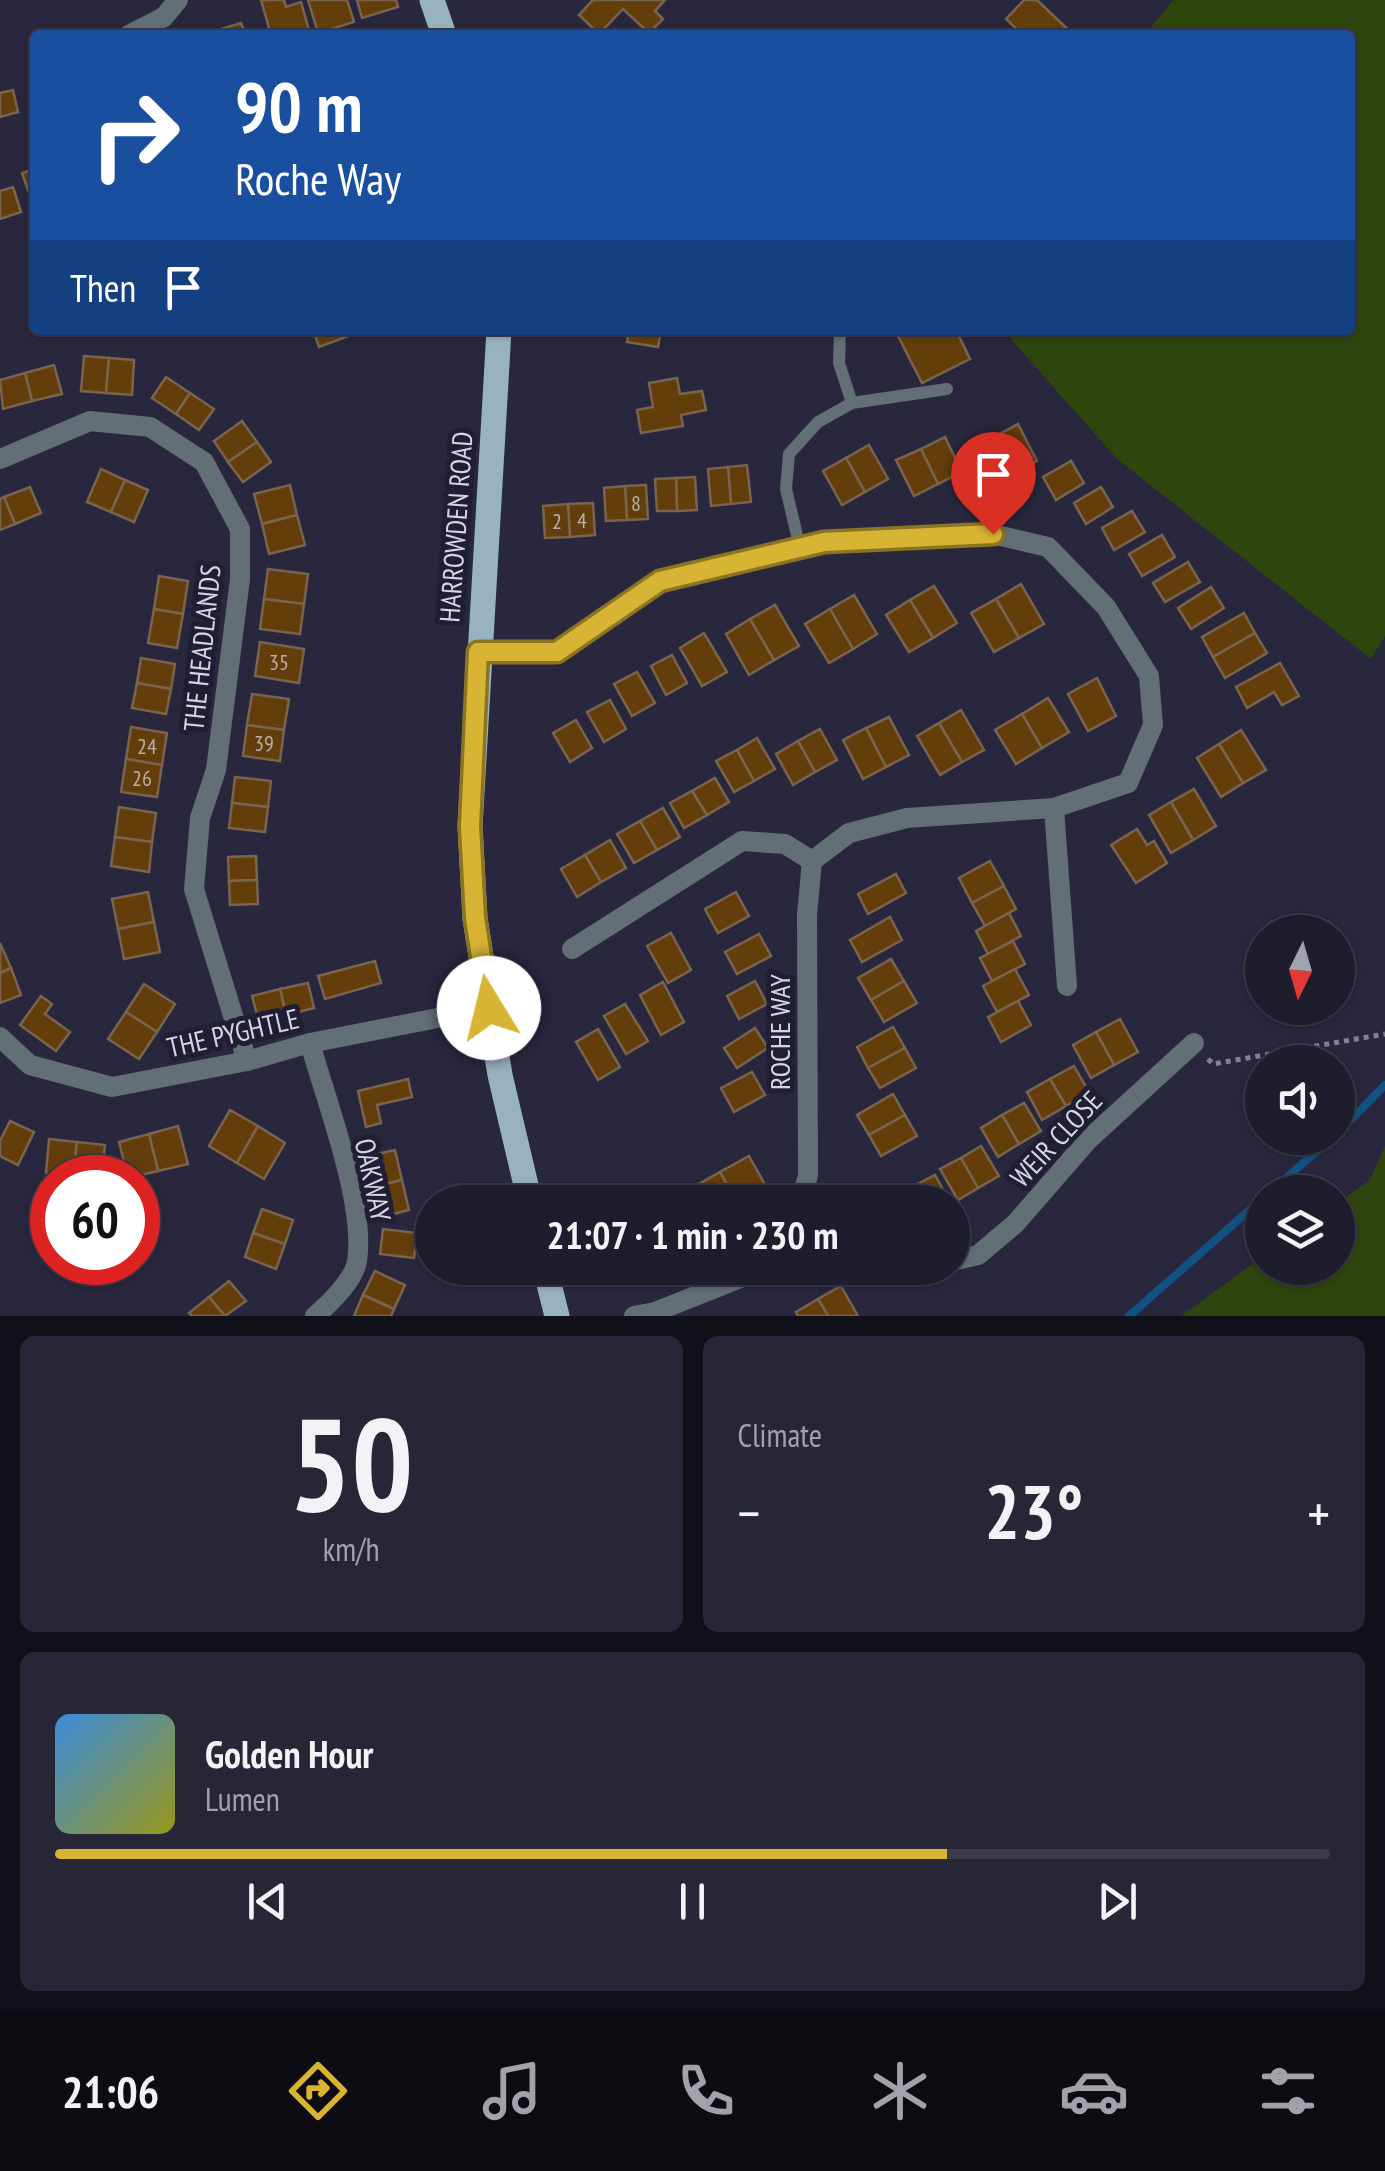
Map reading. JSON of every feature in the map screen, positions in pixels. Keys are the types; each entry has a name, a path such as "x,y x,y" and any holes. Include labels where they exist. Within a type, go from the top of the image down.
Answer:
{"main road":[{"path":"432,0 442,30"},
{"name":"HARROWDEN ROAD","path":"499,335 470,826 475,918 489,1008 526,1185"},
{"path":"549,1285 556,1316"}],"street":[{"path":"139,30 164,17 178,0"},
{"name":"THE HEADLANDS","path":"0,459 90,421 150,426 204,462 240,530 240,578 216,770 200,818 194,890 247,1061"},
{"path":"478,652 557,652 660,581 824,542 993,534 1048,548 1106,607 1149,676 1153,725 1128,783 1054,808 907,818 849,833 812,861 785,844 742,841 572,949"},
{"path":"1054,808 1068,986"},
{"name":"ROCHE WAY","path":"805,1185 807,915 812,861"},
{"name":"THE PYGHTLE","path":"0,1037 30,1064 112,1087 489,1008"},
{"name":"OAKWAY","path":"310,1043 358,1214 357,1266 315,1316"},
{"name":"WEIR CLOSE","path":"970,1258 978,1256 1015,1224 1088,1139 1194,1043"},
{"path":"634,1316 723,1285"}],"lane":[{"path":"840,335 839,363 852,402"},
{"path":"800,548 786,489 789,454 818,422 852,402 947,389"}],"path":[{"path":"1212,1064 1385,1034"}],"green space":[{"path":"1173,0 1385,0 1385,636 1371,659 1117,459 1007,335 1355,335 1355,30 1149,30"},
{"path":"1385,1146 1385,1316 1181,1316 1245,1269 1245,1285 1355,1285 1355,1191 1370,1180"}],"building":[{"path":"261,0 284,0 286,7 301,2 309,30 270,30"},
{"path":"308,0 347,0 354,22 317,30"},
{"path":"357,0 396,0 398,7 362,18"},
{"path":"593,0 665,0 655,11 663,19 652,30 646,30 623,9 603,30 595,30 579,15"},
{"path":"1024,0 1037,0 1069,30 1018,30 1006,19"},
{"path":"241,23 244,30 221,30"},
{"path":"13,90 18,112 0,117 0,93"},
{"path":"30,171 30,196 22,173"},
{"path":"13,187 21,212 0,219 0,191"},
{"path":"315,335 352,335 319,347"},
{"path":"628,335 660,335 658,347 627,342"},
{"path":"898,335 958,335 970,359 922,383"},
{"path":"84,356 109,358 106,393 81,391"},
{"path":"109,358 134,360 132,395 106,393"},
{"path":"54,365 62,394 32,401 25,373"},
{"path":"25,373 32,401 3,409 0,380"},
{"path":"166,377 190,393 176,414 152,398"},
{"path":"677,378 680,394 702,391 706,410 681,415 683,426 641,433 637,410 653,407 649,383"},
{"path":"190,393 214,409 199,430 176,414"},
{"path":"242,421 257,442 228,462 214,441"},
{"path":"1018,424 1037,461 1013,473 994,437"},
{"path":"945,437 962,472 938,484 921,449"},
{"path":"994,437 1013,473 989,486 969,449"},
{"path":"257,442 271,462 243,482 228,462"},
{"path":"869,445 888,479 865,492 846,458"},
{"path":"921,449 938,484 914,496 896,460"},
{"path":"846,458 865,492 842,505 823,471"},
{"path":"1071,461 1084,483 1056,500 1043,477"},
{"path":"747,465 751,502 731,504 728,467"},
{"path":"728,467 731,504 711,506 708,469"},
{"path":"101,469 125,480 111,512 87,502"},
{"path":"695,477 697,510 677,511 676,478"},
{"path":"676,478 677,511 657,511 655,479"},
{"path":"125,480 148,490 134,522 111,512"},
{"path":"290,485 297,515 262,524 254,494"},
{"path":"646,485 648,519 627,520 625,486"},
{"path":"625,486 627,520 606,521 604,488"},
{"path":"30,487 41,513 15,524 4,497"},
{"path":"1101,487 1113,507 1086,524 1074,503"},
{"path":"4,497 15,524 0,530 0,499"},
{"path":"593,503 595,535 570,537 568,504"},
{"path":"568,504 570,537 545,538 543,506"},
{"path":"1132,511 1145,532 1114,550 1102,528"},
{"path":"297,515 305,545 269,554 262,524"},
{"path":"1162,535 1175,557 1142,576 1129,554"},
{"path":"1188,562 1200,582 1165,602 1153,583"},
{"path":"268,569 308,574 304,604 264,599"},
{"path":"159,576 188,581 183,614 154,609"},
{"path":"1021,584 1044,624 1019,638 996,599"},
{"path":"934,586 957,623 933,638 910,600"},
{"path":"1211,587 1224,608 1191,629 1178,608"},
{"path":"854,595 877,634 853,649 830,609"},
{"path":"264,599 304,604 300,634 260,629"},
{"path":"996,599 1019,638 994,652 971,613"},
{"path":"910,600 933,638 909,652 886,615"},
{"path":"775,605 799,646 774,660 750,619"},
{"path":"154,609 183,614 177,648 148,643"},
{"path":"830,609 853,649 829,663 805,624"},
{"path":"1244,613 1255,633 1213,657 1202,637"},
{"path":"750,619 774,660 749,675 726,634"},
{"path":"704,633 727,672 702,686 680,648"},
{"path":"1255,633 1267,653 1225,678 1213,657"},
{"path":"260,642 304,649 299,683 255,676"},
{"path":"672,655 687,683 666,695 651,666"},
{"path":"141,658 175,664 171,689 137,683"},
{"path":"1280,663 1299,696 1282,705 1274,692 1247,708 1236,687"},
{"path":"637,672 655,703 632,716 614,684"},
{"path":"1097,678 1116,716 1088,731 1068,694"},
{"path":"137,683 171,689 166,714 132,708"},
{"path":"252,694 289,699 284,730 247,725"},
{"path":"1048,698 1069,732 1042,748 1022,714"},
{"path":"610,700 626,729 604,742 587,712"},
{"path":"961,710 984,750 962,762 939,723"},
{"path":"1022,714 1042,748 1016,764 995,730"},
{"path":"889,717 909,755 886,767 866,728"},
{"path":"576,720 592,748 570,762 553,733"},
{"path":"939,723 962,762 940,775 917,736"},
{"path":"247,725 284,730 280,761 243,756"},
{"path":"131,727 167,733 162,765 126,759"},
{"path":"866,728 886,767 863,779 843,740"},
{"path":"820,729 837,760 815,772 798,741"},
{"path":"1241,730 1266,770 1243,783 1219,744"},
{"path":"757,738 775,769 754,781 737,750"},
{"path":"798,741 815,772 793,785 776,754"},
{"path":"1219,744 1243,783 1221,797 1197,758"},
{"path":"737,750 754,781 734,792 716,761"},
{"path":"126,759 162,765 157,797 121,792"},
{"path":"235,777 271,781 268,807 232,803"},
{"path":"715,778 729,802 707,815 692,791"},
{"path":"1194,789 1216,826 1193,840 1171,802"},
{"path":"692,791 707,815 684,828 670,803"},
{"path":"1171,802 1193,840 1171,853 1149,815"},
{"path":"232,803 268,807 265,832 229,828"},
{"path":"119,807 156,813 152,842 115,837"},
{"path":"663,808 680,837 657,850 640,821"},
{"path":"640,821 657,850 634,863 617,834"},
{"path":"1137,829 1147,845 1154,841 1167,863 1136,883 1111,845"},
{"path":"115,837 152,842 149,872 111,866"},
{"path":"610,840 626,868 601,882 585,855"},
{"path":"585,855 601,882 577,897 561,869"},
{"path":"256,856 257,880 229,881 228,857"},
{"path":"990,861 1004,886 972,903 959,878"},
{"path":"896,874 906,893 868,914 858,894"},
{"path":"257,880 258,904 230,905 229,881"},
{"path":"1004,886 1016,909 985,926 972,903"},
{"path":"148,892 154,922 118,929 112,899"},
{"path":"736,892 749,916 718,933 705,909"},
{"path":"1009,913 1021,936 988,954 976,931"},
{"path":"890,917 902,940 862,962 850,940"},
{"path":"154,922 160,952 124,959 118,929"},
{"path":"671,933 691,970 668,983 647,946"},
{"path":"759,934 771,956 737,974 725,952"},
{"path":"1013,941 1025,964 992,981 980,958"},
{"path":"0,943 11,968 0,973"},
{"path":"891,959 904,981 871,1000 858,978"},
{"path":"375,961 381,983 325,999 318,976"},
{"path":"11,968 21,995 0,1003 0,973"},
{"path":"1015,969 1029,995 997,1012 983,986"},
{"path":"755,981 767,1004 739,1019 727,996"},
{"path":"904,981 917,1003 884,1022 871,1000"},
{"path":"663,982 684,1022 661,1035 640,995"},
{"path":"308,983 314,1008 286,1015 280,989"},
{"path":"144,984 175,1004 157,1032 126,1012"},
{"path":"280,989 286,1015 259,1022 252,996"},
{"path":"41,996 52,1004 45,1014 70,1032 56,1051 20,1025"},
{"path":"1018,1001 1031,1025 1001,1042 988,1017"},
{"path":"625,1004 648,1041 626,1054 604,1016"},
{"path":"126,1012 157,1032 139,1059 108,1039"},
{"path":"1120,1019 1138,1052 1114,1065 1096,1032"},
{"path":"893,1027 905,1048 868,1068 857,1047"},
{"path":"755,1028 768,1048 737,1068 724,1048"},
{"path":"598,1029 620,1067 598,1080 576,1042"},
{"path":"1096,1032 1114,1065 1091,1078 1073,1045"},
{"path":"905,1048 916,1068 880,1088 868,1068"},
{"path":"1074,1066 1089,1092 1066,1106 1050,1079"},
{"path":"752,1072 765,1095 734,1112 721,1088"},
{"path":"408,1079 412,1097 377,1105 381,1123 366,1127 358,1091"},
{"path":"1050,1079 1066,1106 1042,1120 1027,1092"},
{"path":"893,1094 905,1115 869,1135 857,1115"},
{"path":"1024,1103 1041,1131 1019,1144 1002,1115"},
{"path":"230,1110 258,1126 237,1163 209,1146"},
{"path":"905,1115 917,1136 881,1156 869,1135"},
{"path":"1002,1115 1019,1144 998,1157 981,1128"},
{"path":"10,1121 34,1132 18,1165 0,1156 0,1141"},
{"path":"178,1126 188,1164 160,1171 160,1155 154,1155 149,1134"},
{"path":"258,1126 285,1143 264,1179 237,1163"},
{"path":"149,1134 154,1155 122,1155 119,1142"},
{"path":"49,1139 77,1142 75,1155 48,1155"},
{"path":"77,1142 105,1145 104,1155 75,1155"},
{"path":"981,1146 999,1176 978,1188 961,1158"},
{"path":"395,1150 402,1180 370,1188 363,1157"},
{"path":"749,1156 765,1185 727,1185 720,1172"},
{"path":"961,1158 978,1188 970,1193 970,1185 949,1185 940,1169"},
{"path":"720,1172 727,1185 697,1185"},
{"path":"935,1175 941,1185 916,1185"},
{"path":"402,1180 409,1210 378,1218 370,1188"},
{"path":"262,1209 293,1220 285,1244 253,1233"},
{"path":"383,1229 415,1233 414,1258 380,1254"},
{"path":"253,1233 285,1244 276,1269 245,1257"},
{"path":"375,1271 405,1285 394,1309 363,1295"},
{"path":"229,1281 246,1301 225,1316 209,1297"},
{"path":"841,1286 858,1316 828,1316 818,1299"},
{"path":"363,1295 394,1309 391,1316 354,1316"},
{"path":"209,1297 225,1316 189,1313"},
{"path":"818,1299 828,1316 798,1316 796,1312"}],"waterway":[{"path":"1355,1116 1385,1085"},
{"path":"1290,1175 1312,1155"},
{"path":"1129,1316 1245,1214"}],"route":[{"path":"489,1008 475,918 470,826 478,652 557,652 660,581 824,542 993,534"}]}
